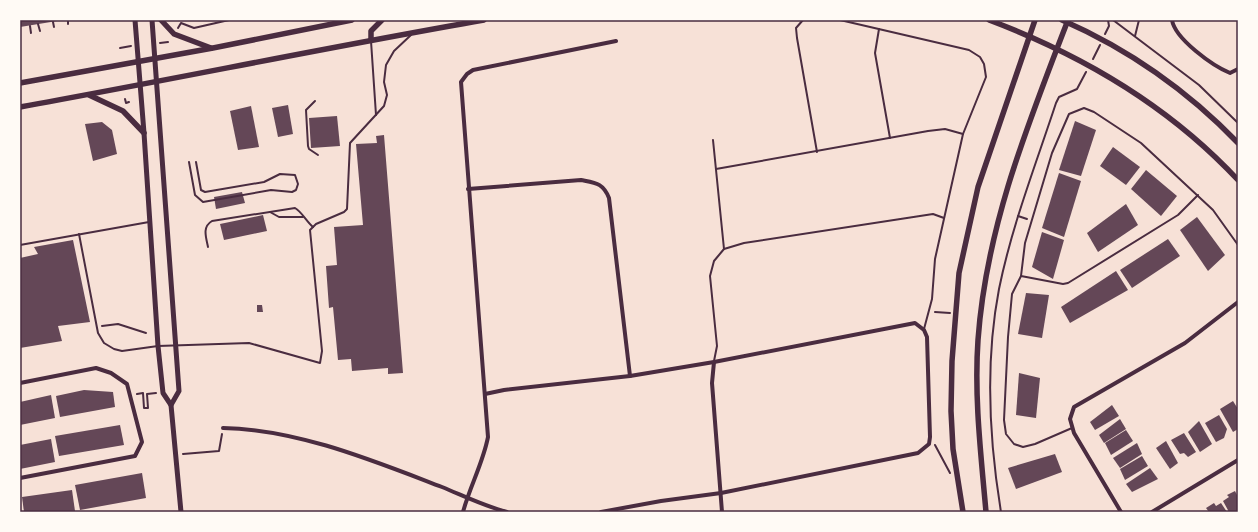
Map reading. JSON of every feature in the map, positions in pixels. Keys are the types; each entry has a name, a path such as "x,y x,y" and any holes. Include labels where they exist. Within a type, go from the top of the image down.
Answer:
{"main road":[{"path":"161,20 174,34 213,48"},
{"path":"20,83 213,48 352,20"},
{"path":"371,40 371,31 382,20"},
{"path":"20,107 140,86 371,40 484,20"},
{"path":"989,20 1058,48 1155,107 1238,180"},
{"path":"963,512 953,449 951,411 955,313 959,273 978,187 1034,20"},
{"path":"986,512 978,424 978,340 985,278 1004,196 1034,105 1058,48 1065,21 1102,39 1183,92 1218,122 1238,143"},
{"path":"89,95 123,111 144,133"}],"street":[{"path":"134,20 144,133 158,346 163,393 171,405 181,512"},
{"path":"152,20 179,391 171,405"},
{"path":"1172,20 1174,28 1181,38 1222,69 1230,73 1238,69"},
{"path":"463,512 485,452 488,437 461,82 467,74 481,69 616,41"},
{"path":"468,189 581,180 600,183 606,190 609,198 630,376"},
{"path":"1121,512 1072,428 1070,419 1074,407 1185,343 1238,302"},
{"path":"485,394 504,390 630,376 714,362 915,323 924,330 927,337 930,437 929,444 918,453 721,493 661,501 601,512"},
{"path":"714,362 712,383 722,512"},
{"path":"20,383 96,368 111,372 127,384 142,442 135,456 20,478"},
{"path":"223,428 248,428 290,437 354,454 444,488 467,499 507,512"},
{"path":"1152,512 1238,460"}],"lane":[{"path":"803,20 796,28 797,38 818,152"},
{"path":"840,20 969,50 980,57 984,64 986,76 963,134 944,218 935,259 932,299 924,330"},
{"path":"53,22 54,27"},
{"path":"38,24 40,31"},
{"path":"30,26 31,33"},
{"path":"879,29 875,53 890,138"},
{"path":"79,234 98,333 104,342 114,349 122,351 158,346 249,343 320,363 322,351 310,230 316,224 344,212 347,209 350,143 384,106 387,95 384,73 389,56 414,32"},
{"path":"371,40 376,115"},
{"path":"315,101 306,110 308,146 309,150 318,155"},
{"path":"1072,428 1035,444 1023,447 1014,444 1006,434 1004,420 1008,337 1012,294 1021,276 1025,243 1052,153 1065,120 1069,114 1084,108 1094,112 1141,144 1213,210 1238,245"},
{"path":"716,169 945,129 963,134"},
{"path":"713,140 724,249"},
{"path":"189,162 195,195 203,202 271,190 292,192 296,190 298,184 295,175 280,174 264,182 205,192 201,190 199,184 196,162"},
{"path":"1021,276 1063,284 1068,283 1178,215 1198,195"},
{"path":"208,247 205,229 208,223 212,221 294,208 300,210 303,217 313,227"},
{"path":"268,212 280,217 303,217"},
{"path":"714,362 717,346 710,276 714,261 724,249 744,243 933,214 944,218"},
{"path":"20,245 150,222"}],"path":[{"path":"177,30 181,23 194,28 228,20"},
{"path":"1068,93 1077,89 1109,26 1108,20"},
{"path":"1113,20 1199,85 1238,123"},
{"path":"1135,37 1139,20"},
{"path":"168,42 169,46"},
{"path":"120,48 136,46"},
{"path":"125,99 126,103 129,102"},
{"path":"931,318 935,312 955,313"},
{"path":"101,326 118,324 146,333"},
{"path":"130,394 143,393 144,408 148,408 147,394 163,393"},
{"path":"176,455 219,451 223,428"},
{"path":"930,437 941,454 947,471 958,477"}],"building":[{"path":"20,20 57,20 57,21 20,27"},
{"path":"288,105 293,134 278,137 272,108"},
{"path":"251,106 259,147 238,150 230,111"},
{"path":"337,116 340,146 311,148 309,118"},
{"path":"1075,121 1096,130 1081,176 1059,170"},
{"path":"102,122 112,130 117,154 93,161 85,124"},
{"path":"384,135 403,373 388,374 388,368 352,371 351,359 338,360 333,307 329,308 326,266 337,265 334,227 363,225 356,144 377,143 376,136"},
{"path":"1113,147 1140,167 1126,185 1100,166"},
{"path":"1146,170 1177,196 1161,216 1131,189"},
{"path":"1059,173 1081,181 1064,237 1042,228"},
{"path":"242,192 245,203 216,209 214,197"},
{"path":"1126,204 1138,225 1098,252 1087,233"},
{"path":"263,215 267,231 224,240 220,224"},
{"path":"1197,217 1225,255 1208,271 1180,230"},
{"path":"1042,232 1064,240 1053,279 1032,267"},
{"path":"1168,239 1180,256 1132,288 1120,270"},
{"path":"73,240 90,322 58,326 62,341 20,348 20,258 38,254 34,247"},
{"path":"1116,271 1128,290 1070,323 1061,307"},
{"path":"1026,293 1049,295 1042,338 1018,334"},
{"path":"257,305 262,305 263,312 257,312"},
{"path":"1019,373 1040,378 1036,418 1016,415"},
{"path":"84,390 113,392 115,407 60,417 56,396"},
{"path":"51,395 55,418 20,425 20,402"},
{"path":"1233,401 1238,409 1238,429 1233,432 1220,409"},
{"path":"1112,405 1119,416 1095,430 1090,422"},
{"path":"1219,415 1227,429 1224,438 1216,442 1205,423"},
{"path":"1120,419 1126,429 1104,443 1099,435"},
{"path":"1199,421 1212,444 1200,452 1188,432"},
{"path":"120,425 124,445 59,456 55,436"},
{"path":"1126,430 1133,441 1111,455 1105,443"},
{"path":"1184,433 1196,452 1188,457 1184,453 1180,454 1171,440"},
{"path":"51,439 55,462 20,469 20,445"},
{"path":"1166,441 1178,463 1170,469 1156,448"},
{"path":"1137,443 1142,454 1120,468 1113,458"},
{"path":"1055,454 1062,472 1016,489 1008,468"},
{"path":"1142,456 1148,466 1125,480 1120,469"},
{"path":"1150,468 1158,479 1132,492 1126,484"},
{"path":"142,473 146,498 80,510 75,485"},
{"path":"72,490 75,511 24,512 22,497"},
{"path":"1235,491 1238,497 1238,512 1229,512 1223,501 1229,497 1227,495"},
{"path":"1214,503 1216,506 1221,503 1227,512 1209,512 1206,508"}]}
